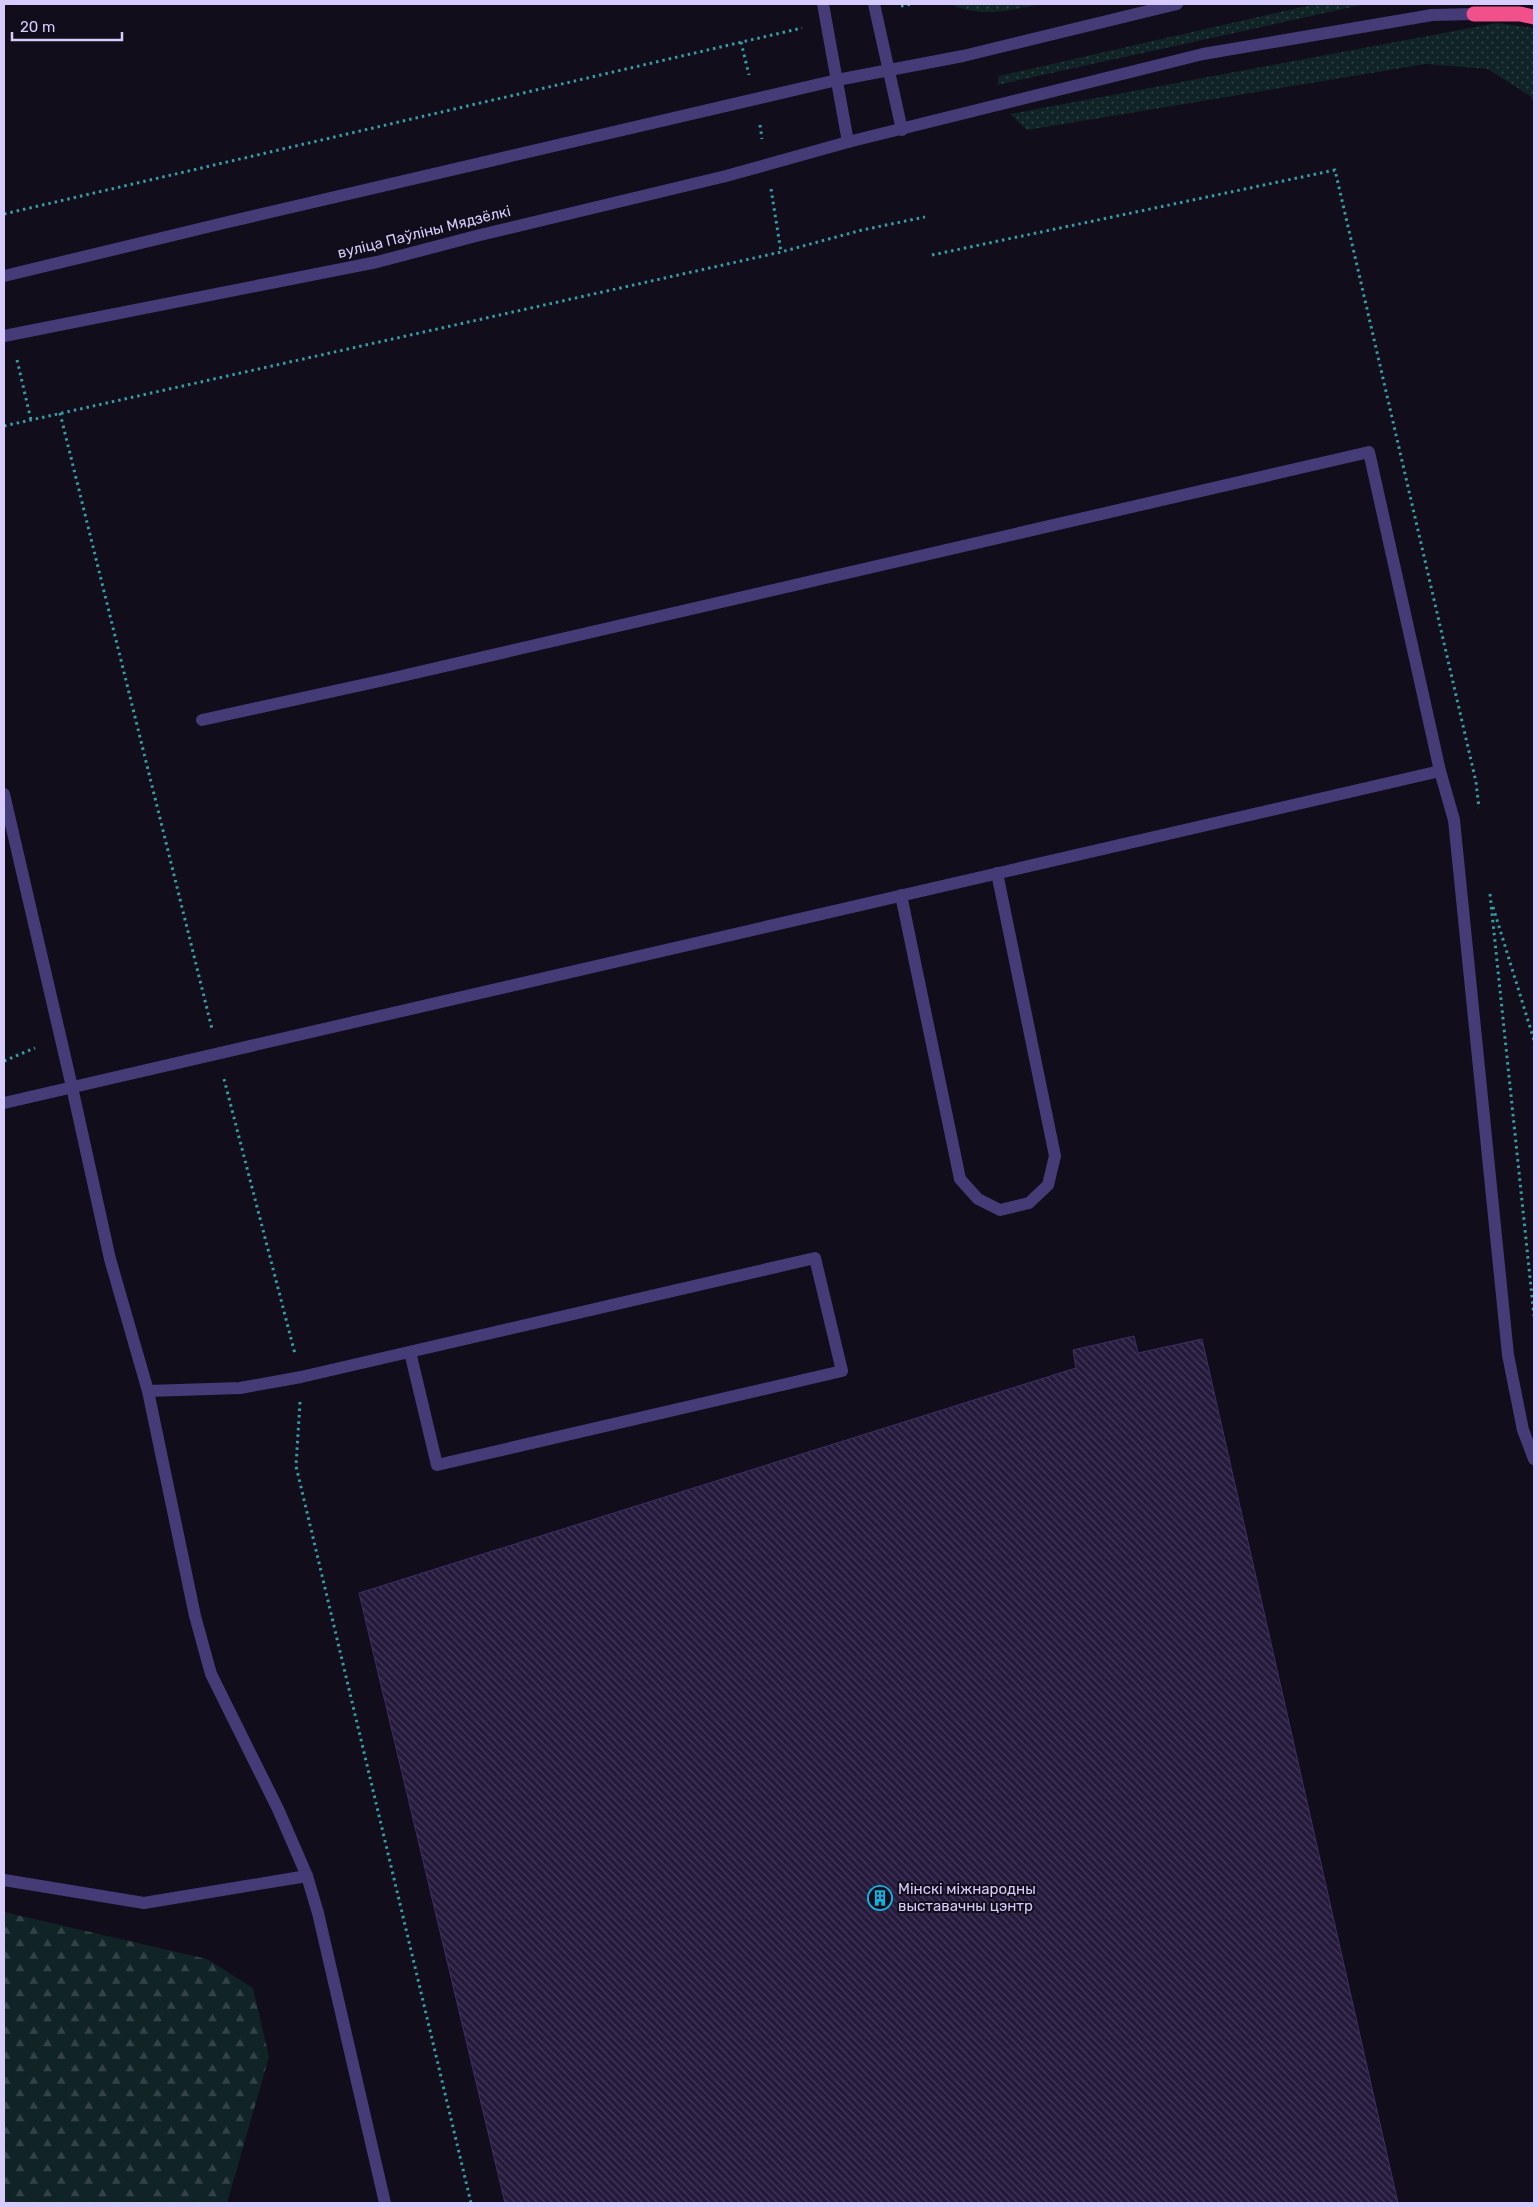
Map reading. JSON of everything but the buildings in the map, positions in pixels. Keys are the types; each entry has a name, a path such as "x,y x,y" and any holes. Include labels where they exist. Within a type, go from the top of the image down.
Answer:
{"highway":[{"path":"1474,14 1520,14 1534,17"}],"street":[{"path":"823,4 848,142"},
{"path":"4,276 837,80 963,56 1176,4"},
{"path":"874,7 890,70 902,130"},
{"name":"вуліца Паўліны Мядзёлкі","path":"4,336 377,262 476,236 726,176 848,142 1203,54 1432,15 1474,14"},
{"path":"202,720 389,679 1369,452 1440,771 1454,820 1508,1356 1523,1430 1534,1459"},
{"path":"4,1103 1440,771"},
{"path":"4,794 110,1259 148,1391 195,1616 211,1674 278,1810 307,1876 318,1913 385,2203"},
{"path":"901,895 960,1179 978,1199 1000,1210 1022,1205 1029,1203 1048,1185 1055,1156 997,873"},
{"path":"148,1391 240,1388 301,1377 815,1258 842,1371 437,1464 410,1352"},
{"path":"4,1880 144,1903 307,1876"}],"path":[{"path":"874,7 912,4"},
{"path":"4,214 827,21"},
{"path":"932,255 1335,170 1476,782 1480,811"},
{"path":"4,426 771,254 862,230 925,217"},
{"path":"60,414 218,1054 301,1377 296,1466 471,2203"},
{"path":"1489,890 1534,1316"},
{"path":"1490,899 1534,1040"},
{"path":"4,1061 36,1049"}],"green space":[{"path":"950,4 1040,4 1006,11 984,12 973,11"},
{"path":"1315,4 1366,4 997,85 999,76"},
{"path":"1497,23 1534,28 1534,103 1530,96 1488,69 1426,64 1027,130 1010,114"},
{"path":"4,1912 207,1959 253,1988 269,2057 227,2203 4,2203"}],"place":[{"name":"Мінскі міжнародны выставачны цэнтр","path":"880,1898"}]}
